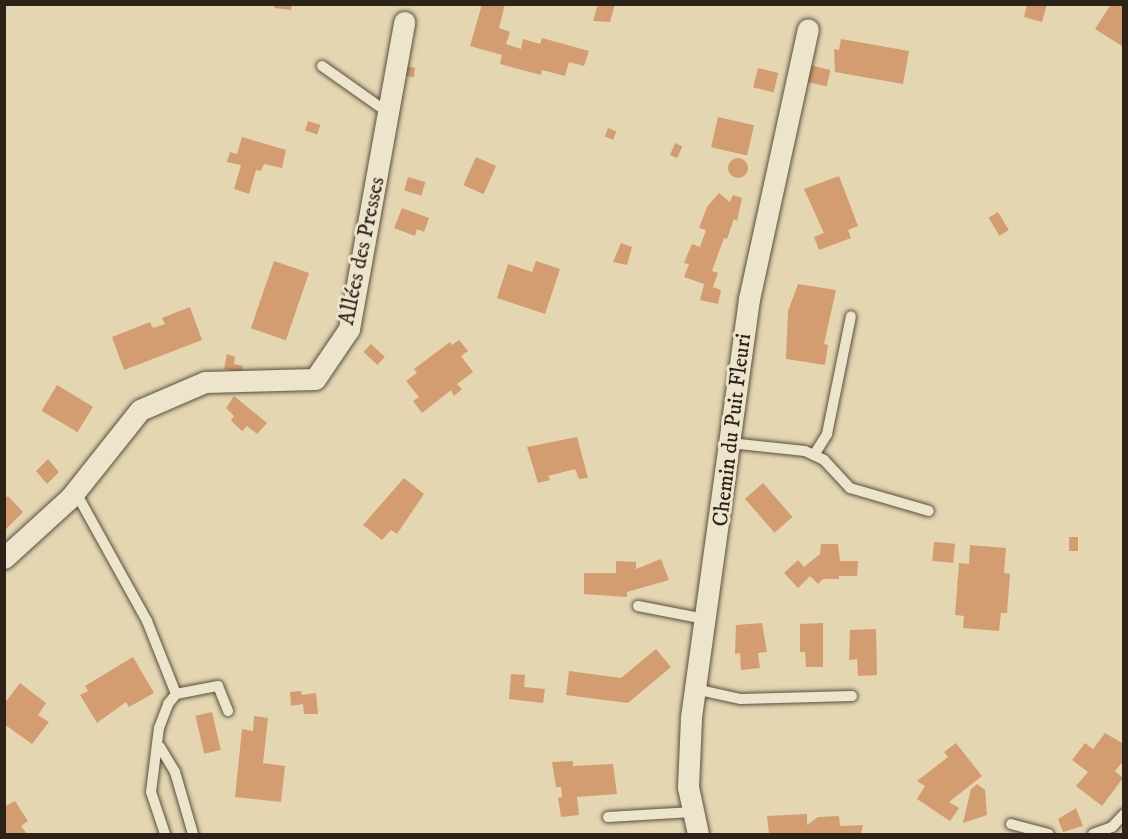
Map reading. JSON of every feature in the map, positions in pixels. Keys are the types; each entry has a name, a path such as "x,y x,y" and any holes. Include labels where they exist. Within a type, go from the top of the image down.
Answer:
{"street":[{"name":"Allées des Presses","path":"4,558 75,491 140,410 205,382 315,379 349,329 390,114 404,22"},
{"name":"Chemin du Puit Fleuri","path":"698,834 688,788 695,689 749,299 808,29"}],"lane":[{"path":"322,66 390,114"},
{"path":"814,455 827,434 851,315"},
{"path":"730,443 814,455 824,460 849,488 929,511"},
{"path":"75,491 147,621 176,694 159,728 160,747 151,792 165,834"},
{"path":"638,606 705,619"},
{"path":"176,694 218,686 228,711"},
{"path":"695,689 741,699 852,696"},
{"path":"160,747 175,772 193,834"},
{"path":"608,817 693,812"},
{"path":"1093,834 1112,826 1124,814"},
{"path":"1011,824 1049,834"}],"building":[{"path":"275,4 292,4 291,10 274,8"},
{"path":"482,4 505,4 499,28 510,32 506,44 521,49 523,39 540,44 542,38 589,51 584,66 569,62 565,76 542,70 541,75 500,64 502,55 470,46"},
{"path":"598,4 615,4 610,22 593,21"},
{"path":"1027,4 1047,4 1042,22 1024,17"},
{"path":"1111,4 1124,4 1122,46 1095,29"},
{"path":"841,39 909,51 903,84 835,72 834,49 839,50"},
{"path":"809,65 830,70 827,87 805,82"},
{"path":"407,66 415,68 414,77 405,76"},
{"path":"758,68 778,73 774,92 753,87"},
{"path":"718,117 754,125 747,156 711,147"},
{"path":"308,121 320,125 317,135 305,131"},
{"path":"608,128 616,131 613,140 605,136"},
{"path":"242,137 286,150 282,168 264,164 261,171 256,170 249,194 234,189 241,165 227,162 230,152 237,154"},
{"path":"675,143 682,146 677,158 670,155"},
{"path":"476,157 496,166 483,194 463,185"},
{"path":"738,158 745,161 748,168 745,175 738,178 731,175 728,168 731,161"},
{"path":"839,176 858,226 848,230 851,238 819,250 814,237 824,233 804,189"},
{"path":"408,177 425,182 421,195 404,190"},
{"path":"719,193 730,202 733,195 742,198 737,221 734,219 727,239 724,238 712,271 718,273 713,287 721,290 718,304 700,300 704,284 684,277 689,264 684,263 692,244 700,247 706,230 699,228 707,207"},
{"path":"402,208 429,218 424,232 417,229 415,236 394,228"},
{"path":"998,212 1009,230 999,236 989,218"},
{"path":"621,243 632,247 627,265 613,262"},
{"path":"274,261 309,273 286,340 251,328"},
{"path":"536,261 560,269 545,314 497,298 508,264 532,272"},
{"path":"798,284 836,290 824,344 828,345 825,365 786,359 788,311"},
{"path":"190,307 202,340 124,370 112,337 150,322 153,328 165,324 162,318"},
{"path":"459,340 468,351 461,356 473,372 457,384 462,389 454,396 451,390 422,413 413,401 419,397 406,381 417,373 414,369 450,342 452,345"},
{"path":"371,344 385,357 377,365 363,352"},
{"path":"227,354 235,357 234,364 243,366 241,372 224,369"},
{"path":"57,385 93,407 78,432 42,411"},
{"path":"234,396 267,423 257,434 247,426 242,431 231,421 234,416 226,408"},
{"path":"577,437 588,478 579,479 575,469 548,476 550,480 538,483 527,447"},
{"path":"48,459 59,472 47,484 36,471"},
{"path":"404,478 424,494 397,534 391,530 382,540 363,525"},
{"path":"763,483 793,517 774,533 745,499"},
{"path":"8,496 23,512 4,531 4,499"},
{"path":"1069,537 1078,537 1078,551 1069,551"},
{"path":"934,542 955,544 953,563 932,561"},
{"path":"821,544 838,544 840,561 858,561 857,576 823,579 818,584 810,576 798,588 784,573 798,560 804,567 820,554"},
{"path":"970,545 1006,548 1004,573 1010,574 1007,613 1001,613 999,631 963,628 964,616 955,615 959,563 969,564"},
{"path":"661,559 669,580 627,592 627,597 584,594 584,573 616,573 616,561 636,562 636,569"},
{"path":"762,623 767,652 758,653 760,668 741,670 740,653 735,654 736,625"},
{"path":"823,623 823,667 806,667 805,652 800,652 800,624"},
{"path":"876,629 877,675 858,676 857,659 849,660 850,630"},
{"path":"656,649 671,667 628,703 566,695 569,671 621,678"},
{"path":"133,657 154,693 129,707 126,702 97,723 80,695 88,691 85,686"},
{"path":"511,674 525,675 524,687 545,689 543,703 509,699"},
{"path":"20,683 46,703 38,715 49,722 32,744 4,724 4,704"},
{"path":"301,691 302,695 316,693 318,714 304,714 303,704 291,706 290,692"},
{"path":"212,712 221,750 204,754 195,716"},
{"path":"254,716 268,718 263,763 285,766 281,802 235,797 242,729 253,731"},
{"path":"1105,733 1124,744 1124,760 1115,771 1123,778 1102,806 1076,786 1088,772 1072,760 1085,743 1093,749"},
{"path":"956,743 982,776 949,802 959,808 950,821 917,799 925,786 917,781 948,757 944,752"},
{"path":"573,761 573,766 613,764 617,794 577,797 579,815 561,817 558,798 562,797 561,787 556,787 552,762"},
{"path":"977,784 985,790 987,815 963,823 971,789"},
{"path":"15,801 28,821 21,826 27,834 4,834 4,807"},
{"path":"1076,808 1083,826 1063,832 1058,819"},
{"path":"807,814 807,825 818,817 839,816 840,826 863,825 861,834 769,834 767,816"}]}
